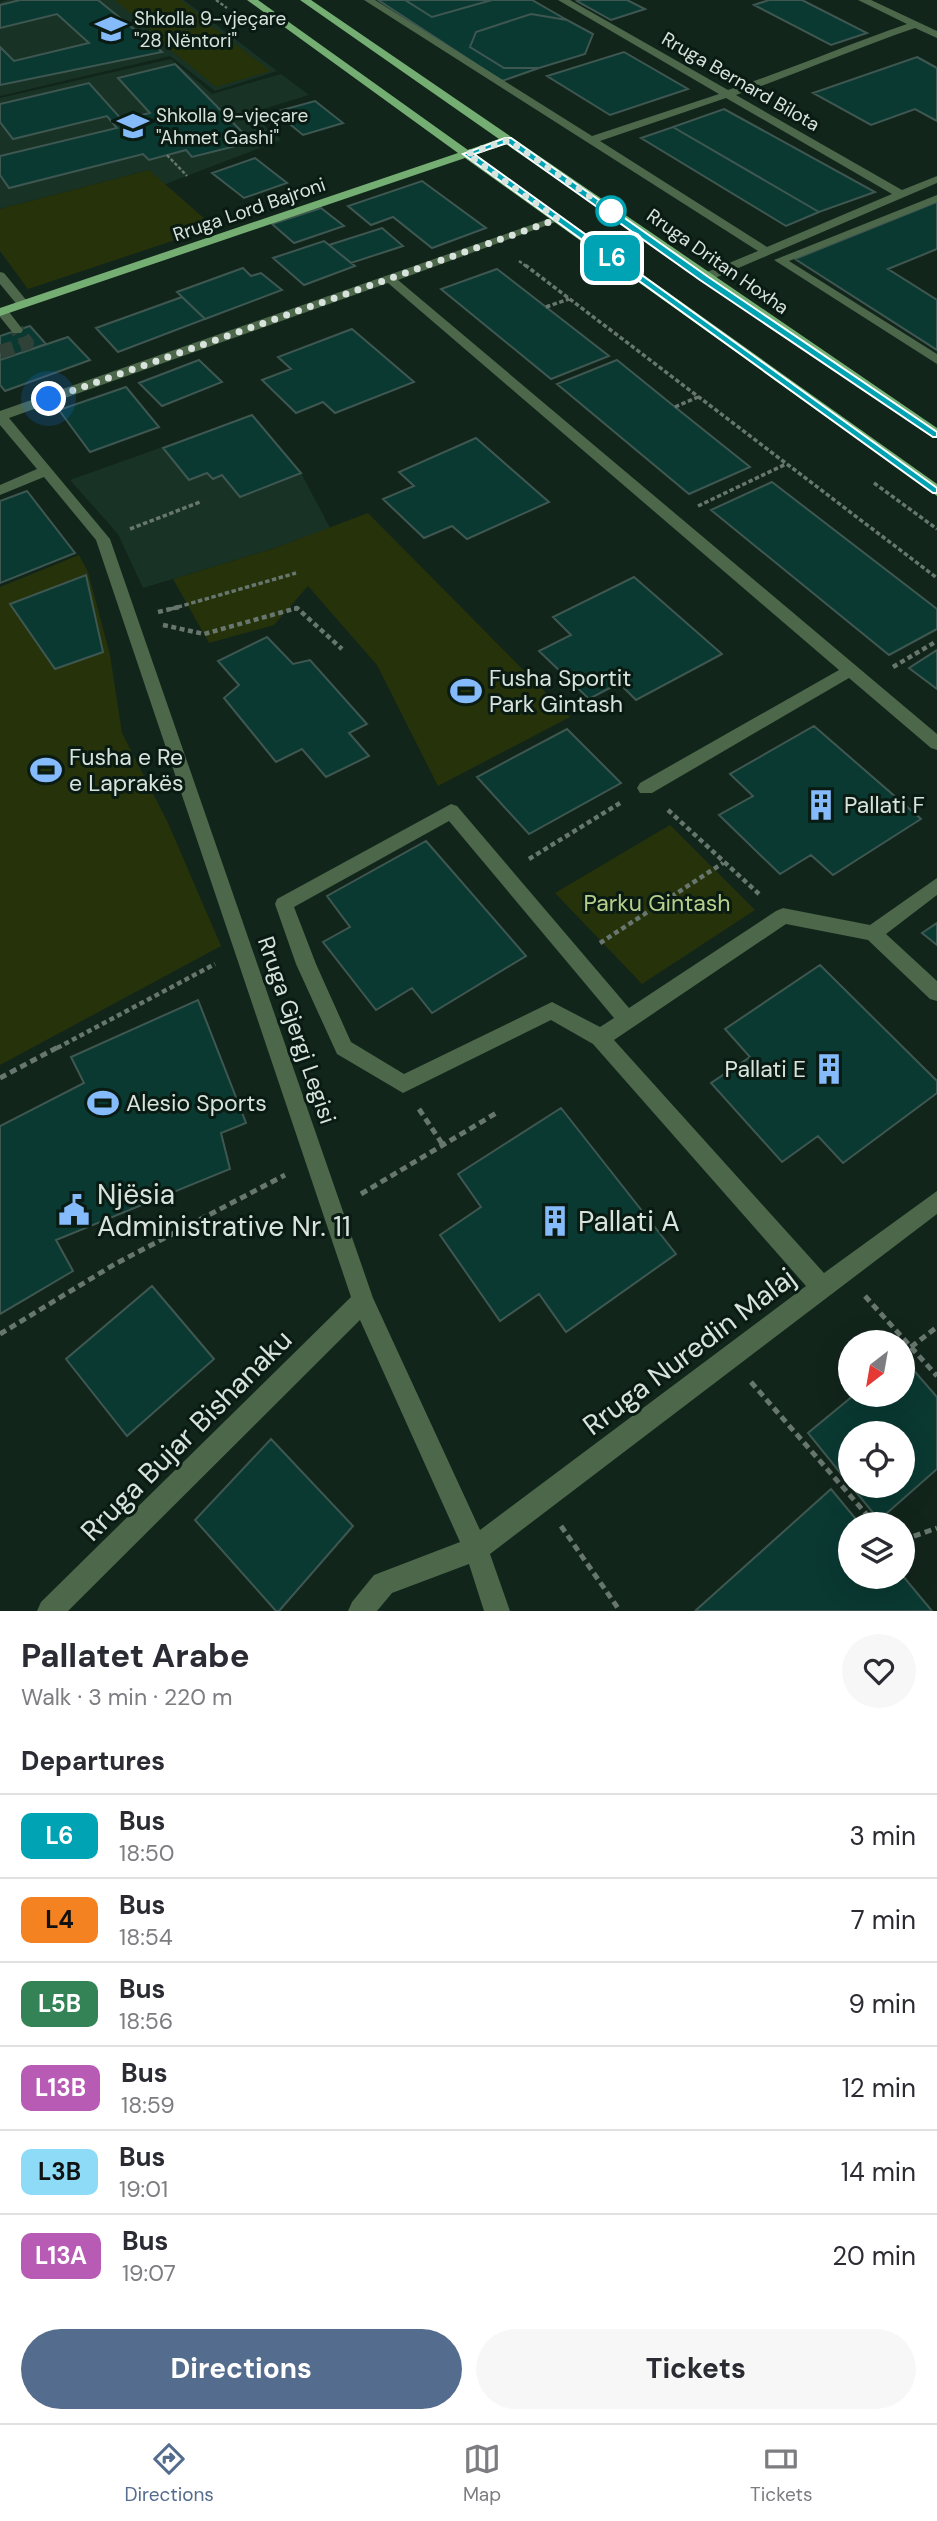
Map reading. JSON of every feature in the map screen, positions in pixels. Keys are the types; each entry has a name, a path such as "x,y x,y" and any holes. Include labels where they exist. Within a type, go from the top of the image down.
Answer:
{"main road":[{"path":"252,0 937,491"},
{"name":"Rruga Dritan Hoxha","path":"305,0 704,278 937,434"},
{"name":"Rruga Lord Bajroni","path":"1,312 508,140"}],"street":[{"path":"369,0 766,251"},
{"name":"Rruga Bernard Bilota","path":"563,0 901,194"},
{"path":"863,0 935,33"},
{"path":"589,141 810,66 825,56 915,25"},
{"path":"704,278 937,178"},
{"path":"937,198 780,260 937,360"},
{"path":"0,416 558,219"},
{"path":"0,275 23,304"},
{"path":"390,278 937,744"},
{"path":"1,312 17,330"},
{"name":"Rruga Gjergj Legisi","path":"0,416 103,540 363,1301 476,1549 497,1611"},
{"path":"0,490 46,471"},
{"path":"646,788 851,670"},
{"name":"Rruga Gjergj Legisi","path":"403,1084 344,1048 306,964 284,904 451,811 627,1020"},
{"path":"873,933 937,885"},
{"path":"600,1038 783,916 873,933 937,993"},
{"path":"403,1084 552,1010 600,1038 822,1288"},
{"name":"Rruga Nuredin Malaj","path":"361,1611 383,1584 476,1549 937,1201"},
{"name":"Rruga Bujar Bishanaku","path":"50,1611 363,1301"}],"path":[{"path":"167,155 187,176"},
{"path":"494,241 937,578"},
{"path":"547,307 569,299"},
{"path":"675,407 698,397"},
{"path":"672,518 786,464"},
{"path":"103,540 200,502"},
{"path":"130,618 209,600 296,573"},
{"path":"130,618 204,634 297,608 342,649"},
{"path":"865,683 937,641"},
{"path":"505,874 646,788 723,863 783,916"},
{"path":"576,959 723,863"},
{"path":"0,1078 243,949"},
{"path":"403,1084 443,1145"},
{"path":"332,1210 498,1112"},
{"path":"0,1334 115,1264 285,1175"},
{"path":"843,1272 895,1330"},
{"path":"915,1345 937,1326"},
{"path":"915,1352 937,1376"},
{"path":"730,1358 864,1512"},
{"path":"543,1499 620,1611"},
{"path":"915,1536 937,1528"}],"shaded area":[{"name":"Shkolla 9-vjeçare \"28 Nëntori\"","path":"184,0 277,71 215,91 170,56 0,96 0,2"},
{"name":"Shkolla 9-vjeçare \"Ahmet Gashi\"","path":"171,59 212,94 281,74 309,95 250,113 281,140 163,185 149,170 0,209 0,98"},
{"path":"252,415 301,473 330,528 275,548 143,588 118,534 70,480"}],"green space":[{"path":"115,0 181,0 209,23 157,36"},
{"path":"209,24 271,71 216,87 156,38"},
{"path":"149,170 214,227 28,289 0,251 0,209"},
{"path":"368,513 570,717 438,786 377,665 308,586 274,625 209,643 173,579 275,548"},
{"path":"79,555 88,572 110,655 122,733 168,823 221,946 0,1065 0,587"},
{"name":"Parku Gintash","path":"670,825 755,910 642,984 555,893"}],"building":[{"path":"20,0 98,0 162,52 0,85 0,47 14,61 89,43 57,14 0,28 0,5"},
{"path":"378,0 405,0 432,17 492,0 532,0 567,20 531,14 476,32 470,47 504,68 539,68 502,81"},
{"path":"405,0 492,0 432,17"},
{"path":"627,0 645,9 611,20 577,1"},
{"path":"769,0 802,0 867,33 831,45 754,5"},
{"path":"531,14 567,20 593,34 585,54 539,68 504,68 470,47 476,32"},
{"path":"624,52 688,89 610,115 547,76"},
{"path":"917,57 937,68 937,121 915,109 871,125 813,93"},
{"path":"175,64 252,142 192,157 186,150 149,160 143,154 9,188 0,175 0,156 117,128 107,116 13,139 0,122 0,104 89,83 122,120 150,113 118,78"},
{"path":"315,101 343,123 303,135 275,112"},
{"path":"724,109 875,192 819,212 673,127"},
{"path":"673,127 819,212 786,226 641,138"},
{"path":"255,158 287,183 244,198 212,173"},
{"path":"422,181 486,228 432,248 393,217 371,225 348,206"},
{"path":"937,202 937,249 888,269 937,300 937,350 795,259"},
{"path":"321,208 344,226 294,243 272,224"},
{"path":"382,228 403,246 351,263 329,245"},
{"path":"324,241 355,266 304,285 273,258"},
{"path":"243,268 251,276 261,273 282,290 205,319 177,292"},
{"path":"497,269 609,356 551,379 441,289"},
{"path":"182,297 205,319 118,352 96,328"},
{"path":"30,326 46,344 0,360 0,336"},
{"path":"352,329 414,382 335,413 323,402 296,413 262,380 291,369 278,357"},
{"path":"68,337 90,360 5,391 0,385 0,360"},
{"path":"199,360 222,382 162,406 139,383"},
{"path":"617,360 750,467 689,494 557,384"},
{"path":"126,387 159,427 90,452 59,410"},
{"path":"252,415 301,473 240,497 222,475 213,479 207,473 189,480 163,448"},
{"path":"476,438 549,502 467,539 452,526 424,538 383,499 414,486 399,472"},
{"path":"772,482 937,609 937,629 889,655 711,510"},
{"path":"27,491 75,553 0,583 0,501"},
{"path":"86,575 103,652 55,669 10,604"},
{"path":"634,577 722,654 636,700 619,683 589,699 539,651 571,635 553,617"},
{"path":"267,637 293,664 310,660 367,724 349,733 369,756 326,777 302,749 276,762 224,698 239,685 218,661"},
{"path":"937,650 937,689 909,668"},
{"name":"Pallati F","path":"814,726 921,819 833,875 811,855 780,874 719,815 753,796 730,774"},
{"path":"567,729 621,783 529,834 477,777"},
{"path":"426,841 526,956 432,1013 412,988 376,1010 323,942 350,927 327,896"},
{"path":"937,923 937,945 922,933"},
{"name":"Pallati E","path":"820,965 937,1081 937,1093 843,1163 818,1136 782,1162 711,1083 750,1057 725,1029"},
{"path":"198,1000 246,1123 221,1133 230,1169 56,1240 73,1271 0,1314 0,1126 84,1083 71,1057"},
{"name":"Pallati A","path":"561,1108 676,1254 566,1332 539,1294 500,1321 440,1235 481,1207 458,1174"},
{"path":"152,1286 214,1359 127,1436 66,1359"},
{"path":"915,1372 937,1397 937,1469 915,1488 915,1421 838,1421 838,1470 808,1433 839,1407 915,1407"},
{"path":"271,1439 353,1526 279,1611 276,1611 195,1520"},
{"path":"831,1489 850,1512 838,1512 838,1589 914,1589 932,1611 695,1611"},
{"path":"861,1498 904,1498 888,1512 872,1512"}],"tunnel":[{"path":"0,352 27,343 17,330"}],"bus line":[{"name":"L6","path":"937,434 704,278 508,140 467,154 937,491"}],"place":[{"name":"Shkolla 9-vjeçare \"28 Nëntori\"","path":"111,29"},
{"name":"Shkolla 9-vjeçare \"Ahmet Gashi\"","path":"133,126"},
{"name":"Fusha Sportit Park Gintash","path":"466,691"},
{"name":"Fusha e Re e Laprakës","path":"46,770"},
{"name":"Pallati F","path":"821,805"},
{"name":"Pallati E","path":"829,1069"},
{"name":"Alesio Sports","path":"103,1103"},
{"name":"Njësia Administrative Nr. 11","path":"74,1210"},
{"name":"Pallati A","path":"555,1221"}],"route":[{"path":"49,399 558,219 467,154 508,140 614,213 611,211"}]}
